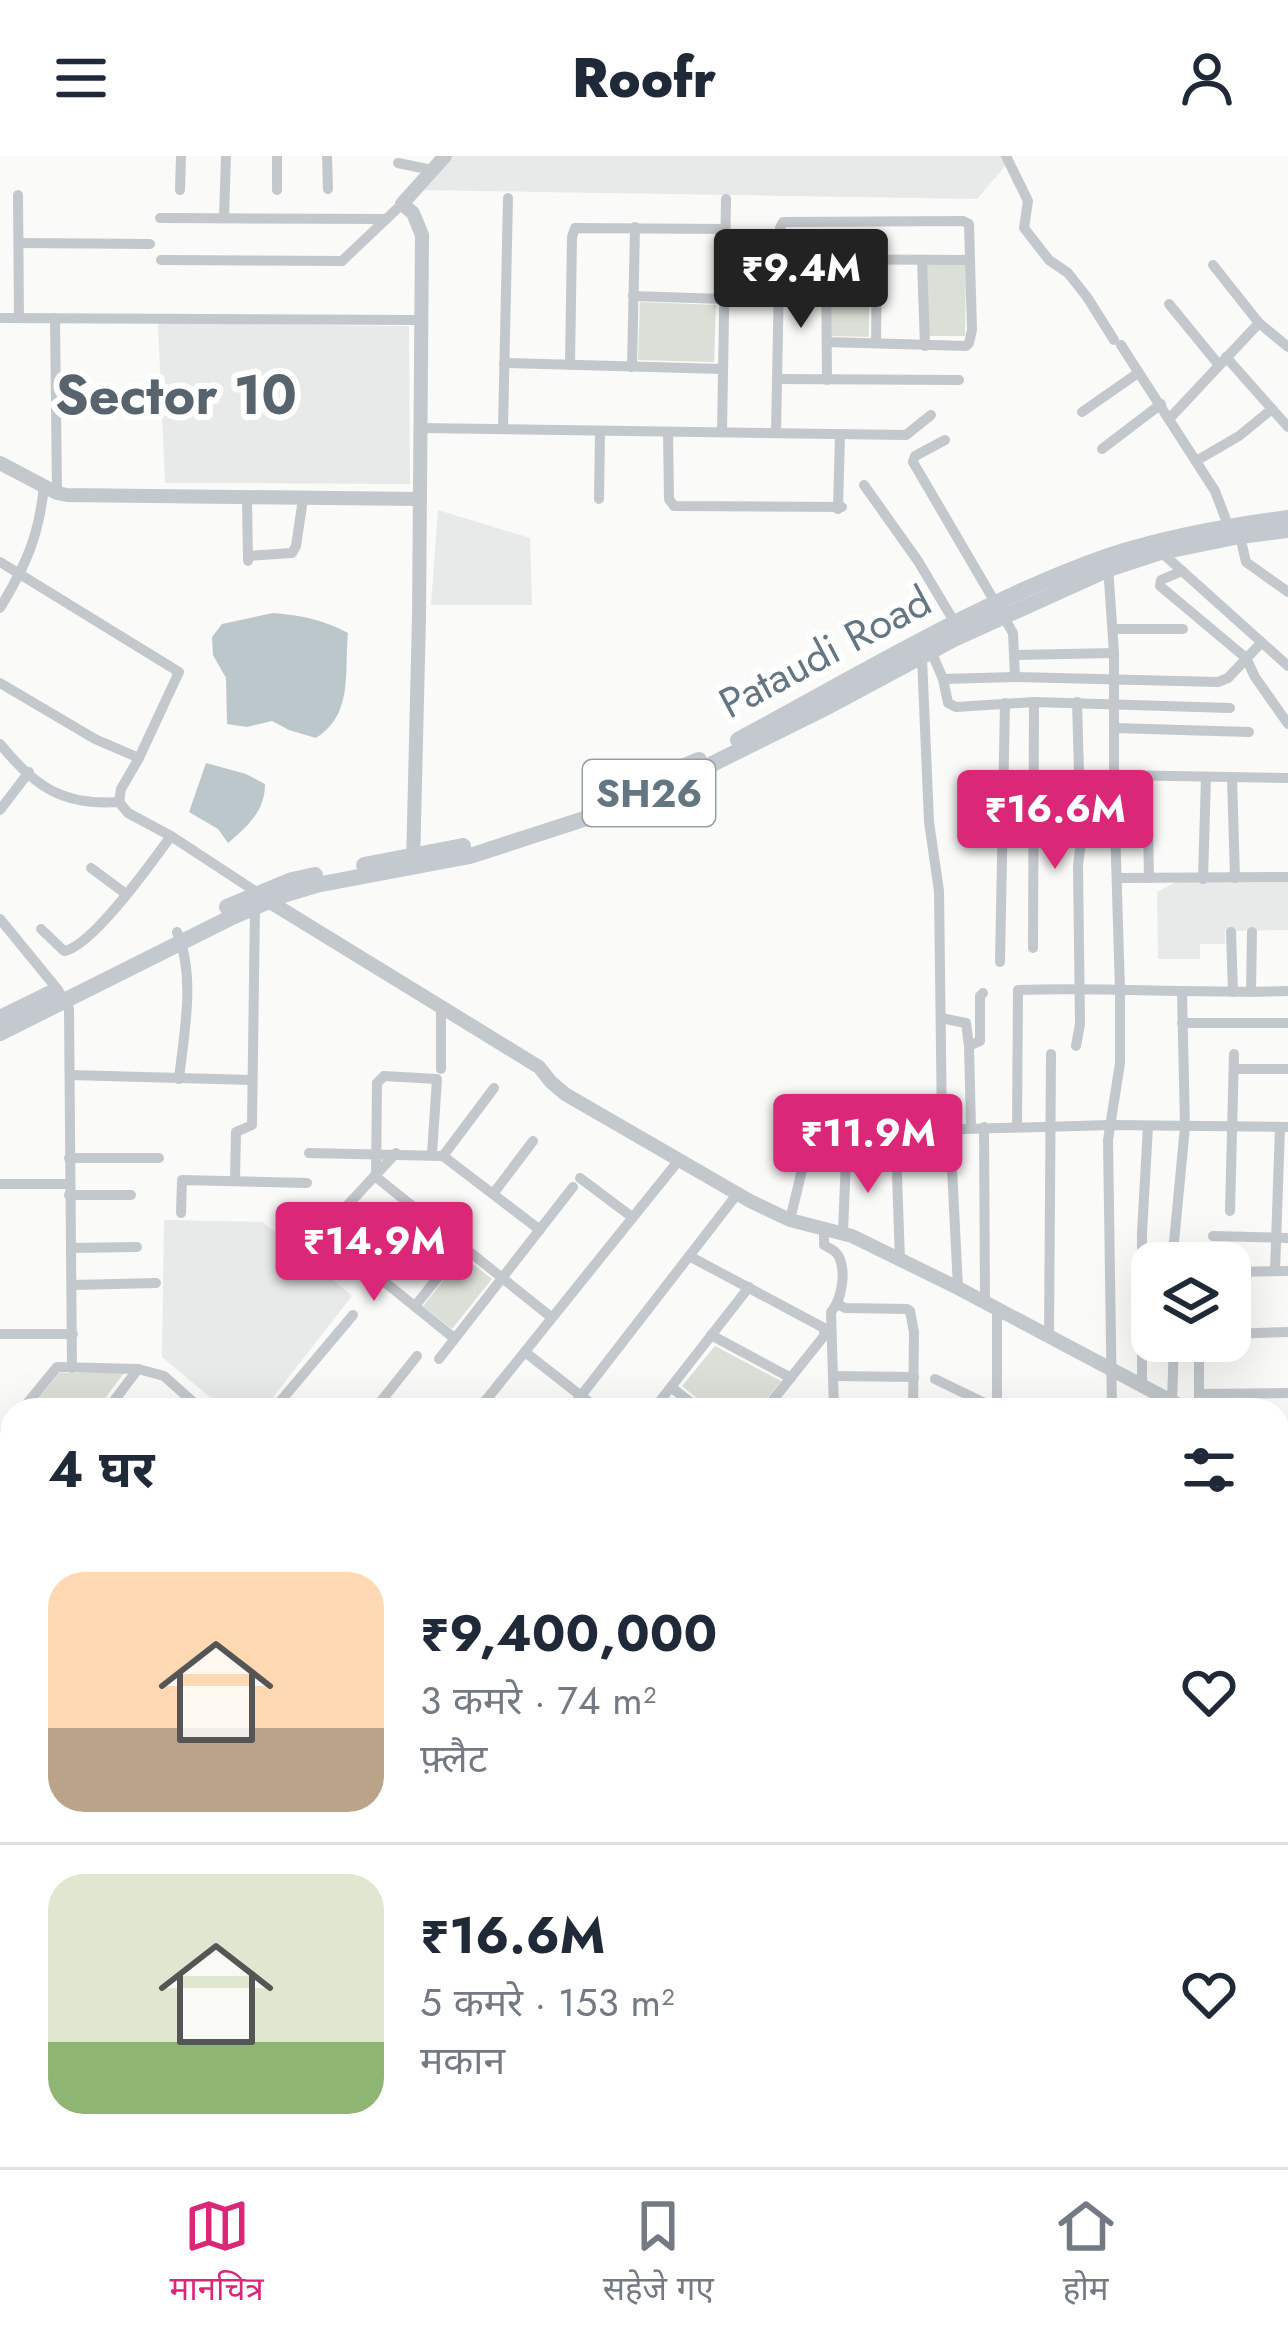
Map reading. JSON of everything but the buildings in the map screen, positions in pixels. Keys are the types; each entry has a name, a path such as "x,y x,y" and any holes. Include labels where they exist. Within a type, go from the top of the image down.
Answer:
{"main road":[{"name":"SH26","path":"1107,564 1288,518"},
{"name":"SH26","path":"0,1018 260,901 413,862 470,856 568,825 680,780 1002,610 1144,545 1288,530"},
{"name":"Pataudi Road","path":"751,739 955,623 1002,610"},
{"name":"SH26","path":"0,1033 61,994"}],"street":[{"path":"180,190 181,156"},
{"path":"224,218 226,156"},
{"path":"277,156 277,190"},
{"path":"327,156 328,189"},
{"path":"161,260 341,261 445,156"},
{"path":"1006,156 1028,202 1024,228 1088,297 1161,404 1215,491 1246,562 1288,592"},
{"path":"398,163 432,170"},
{"path":"18,195 19,318"},
{"path":"502,429 508,198"},
{"path":"722,432 726,199"},
{"path":"402,204 418,222 422,236 413,862"},
{"path":"160,218 385,219"},
{"path":"776,433 780,228 785,221 969,224 969,344 826,342"},
{"path":"570,364 573,232 580,226 725,229"},
{"path":"632,367 634,227"},
{"path":"19,243 150,244"},
{"path":"779,259 969,260"},
{"path":"826,260 826,380"},
{"path":"876,342 877,260"},
{"path":"922,260 925,346"},
{"path":"1213,265 1259,322 1288,347"},
{"path":"633,296 723,299"},
{"path":"1169,304 1222,361 1279,410 1288,427"},
{"path":"0,318 420,320"},
{"path":"0,608 39,530 51,489 55,318"},
{"path":"1170,418 1259,322"},
{"path":"504,364 722,369"},
{"path":"1082,412 1138,373"},
{"path":"777,379 959,380"},
{"path":"1102,449 1161,404"},
{"path":"1196,460 1279,410"},
{"path":"420,428 906,435 931,415"},
{"path":"599,499 600,431"},
{"path":"668,431 669,499 674,506 840,508 840,435"},
{"path":"945,440 914,462 1013,633 1015,677"},
{"path":"0,463 51,489 247,499 419,499"},
{"path":"864,485 955,623"},
{"path":"247,499 248,559 292,553 303,499"},
{"path":"1161,552 1288,666"},
{"path":"0,562 179,672 121,789 119,802 128,813 171,836 260,901 539,1067 566,1094 679,1160 790,1220 843,1232 958,1288 1160,1398"},
{"path":"1107,564 1114,653 1120,991 1120,1063 1108,1139 1112,1398"},
{"path":"1182,572 1161,580 1160,586 1246,658 1288,724"},
{"path":"1113,628 1183,629"},
{"path":"943,679 1217,682 1228,678 1261,643"},
{"path":"1014,655 1114,653"},
{"path":"926,654 943,679 952,706 1077,702 1229,708"},
{"path":"926,654 929,822 939,891 940,1018 958,1288"},
{"path":"0,683 95,740 139,758"},
{"path":"1033,948 1034,702"},
{"path":"1076,1046 1081,818 1077,702"},
{"path":"1000,962 1005,703"},
{"path":"1114,728 1249,732"},
{"path":"0,744 54,792 75,802 119,802"},
{"path":"1,768 13,760"},
{"path":"0,810 28,772"},
{"path":"1115,776 1288,778"},
{"path":"1147,776 1149,878"},
{"path":"1203,879 1206,777"},
{"path":"1232,777 1235,878"},
{"path":"1114,791 1148,791"},
{"path":"40,928 64,951 77,948 171,836"},
{"path":"91,868 126,894"},
{"path":"1117,878 1288,877"},
{"path":"235,1180 236,1132 252,1125 260,901"},
{"path":"0,920 61,994 70,1016 72,1368"},
{"path":"1231,932 1233,992"},
{"path":"1251,992 1252,932"},
{"path":"179,936 186,984 179,1079"},
{"path":"1017,1126 1018,990 1288,991"},
{"path":"1174,1242 1185,1126 1182,992"},
{"path":"969,1046 980,1042 983,993"},
{"path":"441,1006 441,1069"},
{"path":"940,1018 967,1023 996,1398"},
{"path":"1182,1023 1288,1023"},
{"path":"1049,1336 1051,1054"},
{"path":"1230,1211 1234,1054"},
{"path":"1234,1069 1288,1069"},
{"path":"70,1075 252,1080"},
{"path":"376,1177 377,1083 384,1076 437,1079 437,1155"},
{"path":"437,1155 494,1088"},
{"path":"790,1220 808,1145 824,1132 1017,1126 1284,1127 1281,1271 1251,1272"},
{"path":"1142,1385 1148,1126"},
{"path":"493,1194 533,1141"},
{"path":"309,1153 437,1155 540,1230"},
{"path":"305,1251 396,1153"},
{"path":"69,1158 158,1158"},
{"path":"843,1232 846,1158"},
{"path":"488,1398 679,1160"},
{"path":"897,1175 900,1261"},
{"path":"376,1177 551,1317"},
{"path":"181,1213 182,1180 308,1183"},
{"path":"439,1359 577,1183 632,1217"},
{"path":"0,1184 131,1195"},
{"path":"581,1396 738,1193"},
{"path":"372,1273 422,1214"},
{"path":"824,1229 824,1244 841,1264 838,1304 831,1312 834,1398"},
{"path":"324,1233 454,1338"},
{"path":"1213,1236 1282,1238"},
{"path":"415,1306 463,1246"},
{"path":"71,1248 137,1247"},
{"path":"689,1256 825,1329 775,1398"},
{"path":"73,1285 156,1283"},
{"path":"662,1398 749,1287"},
{"path":"838,1304 910,1311 914,1398"},
{"path":"283,1398 353,1315"},
{"path":"1251,1333 1288,1332"},
{"path":"0,1334 74,1334"},
{"path":"712,1335 791,1378"},
{"path":"525,1352 583,1398"},
{"path":"384,1398 417,1356"},
{"path":"1166,1398 1171,1362"},
{"path":"1199,1362 1199,1398"},
{"path":"32,1398 57,1367 139,1369 164,1376 189,1398"},
{"path":"116,1398 139,1369"},
{"path":"833,1376 914,1377"},
{"path":"935,1379 973,1398"},
{"path":"671,1387 685,1398"},
{"path":"1199,1394 1288,1393"}],"shaded area":[{"path":"451,156 1003,156 1006,165 977,199 417,190"},
{"path":"927,264 966,264 965,336 927,336"},
{"path":"831,265 869,265 869,337 830,336"},
{"path":"640,302 716,305 714,362 638,360"},
{"path":"158,323 409,326 410,484 165,483"},
{"path":"438,510 530,538 532,605 431,605"},
{"path":"273,613 312,619 348,633 342,705 316,738 272,721 247,727 227,724 226,678 213,655 212,637 222,624"},
{"path":"206,763 265,784 259,810 228,843 218,829 189,812"},
{"path":"1176,882 1288,882 1288,930 1225,931 1225,944 1200,944 1200,959 1158,959 1157,892"},
{"path":"164,1220 263,1222 352,1296 272,1398 211,1398 162,1357"},
{"path":"463,1256 492,1279 452,1329 423,1306"},
{"path":"715,1346 781,1381 768,1398 697,1398 682,1386"},
{"path":"59,1373 124,1373 105,1398 39,1398"}],"district":[{"name":"Sector 10","path":"176,395"}]}
